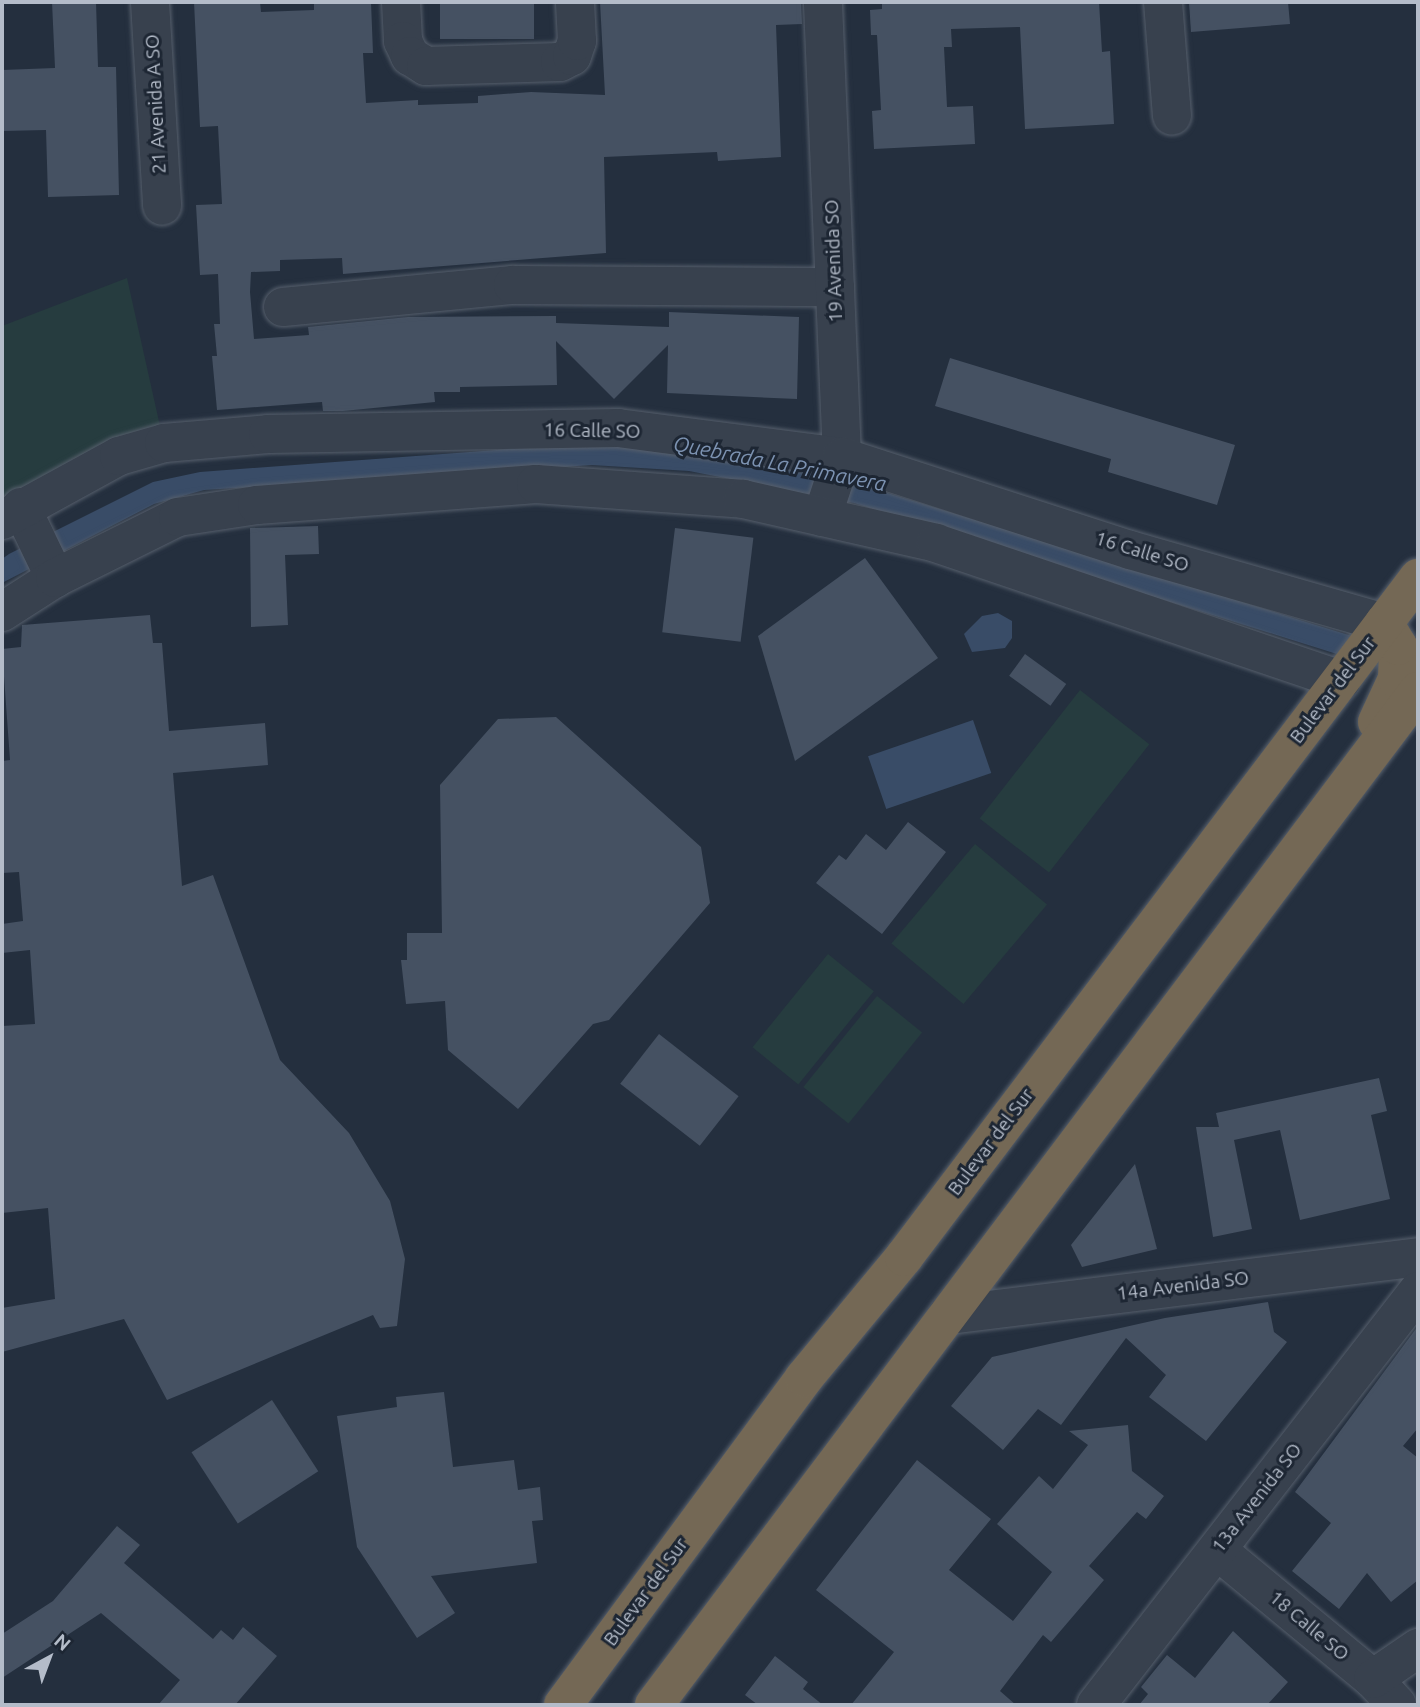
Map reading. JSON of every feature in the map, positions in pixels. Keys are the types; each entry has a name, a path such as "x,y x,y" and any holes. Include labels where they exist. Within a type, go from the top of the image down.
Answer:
{"highway":[{"name":"Bulevar del Sur","path":"563,1705 804,1378 904,1257 1418,578"},
{"path":"1348,784 1397,679 1398,646 1384,623"},
{"path":"654,1705 1418,691"}],"street":[{"name":"21 Avenida A SO","path":"150,2 162,206"},
{"path":"401,2 403,40 410,56 426,66 560,62 572,56 577,41 575,2"},
{"name":"19 Avenida SO","path":"823,2 841,460 823,515"},
{"path":"1163,2 1171,116"},
{"path":"283,307 513,285 835,287"},
{"name":"16 Calle SO","path":"16,516 119,456 164,443 268,434 618,428 841,460 1130,550 1384,623"},
{"path":"2,612 52,572 178,517 257,505 536,484 743,499 823,515 936,543 1340,680"},
{"path":"16,516 52,572"},
{"name":"14a Avenida SO","path":"948,1315 1418,1257"},
{"name":"13a Avenida SO","path":"1096,1705 1418,1291"},
{"name":"18 Calle SO","path":"1217,1550 1385,1692"},
{"path":"1385,1692 1418,1648"}],"green space":[{"path":"127,278 164,444 2,532 2,326"},
{"path":"1080,690 1149,744 1049,873 980,818"},
{"path":"975,844 1047,904 963,1004 891,944"},
{"path":"828,954 874,991 798,1084 752,1047"},
{"path":"877,996 922,1033 848,1123 803,1087"}],"water":[{"path":"592,443 723,454 855,483 1352,636 1340,655 854,503 689,471 592,465 204,490 154,504 2,583 2,559 9,554 153,482 200,472"},
{"path":"998,613 1012,621 1012,638 1005,648 972,652 964,634 982,616"},
{"path":"973,720 991,773 886,809 868,756"}],"building":[{"path":"52,2 96,2 98,67 116,67 119,195 48,197 46,130 2,131 2,70 55,68"},
{"path":"194,2 260,2 261,12 314,10 314,2 371,2 373,53 363,53 366,103 418,100 418,105 478,103 478,96 531,92 605,95 600,2 801,2 802,24 776,25 781,157 718,161 717,152 604,157 606,253 343,274 342,258 280,260 280,271 251,272 250,292 254,339 309,335 308,327 408,317 556,316 556,323 669,327 669,312 799,317 797,399 667,393 668,345 614,399 556,341 557,385 460,387 460,392 434,392 435,402 343,411 323,411 322,402 217,410 212,356 217,356 214,324 220,324 218,274 200,275 196,205 222,204 218,126 200,127"},
{"path":"440,2 534,2 534,39 440,39"},
{"path":"882,2 1099,2 1102,52 1110,51 1114,124 1025,129 1020,27 951,29 952,47 944,47 947,107 973,106 975,144 874,149 872,111 881,110 877,35 871,35 870,10 882,9"},
{"path":"1189,2 1288,2 1290,24 1191,32"},
{"path":"950,358 1235,445 1217,505 1108,472 1111,459 935,406"},
{"path":"318,526 319,554 285,555 288,625 251,627 250,528"},
{"path":"675,528 753,538 741,642 662,632"},
{"path":"865,558 938,658 795,761 758,636"},
{"path":"150,615 153,643 162,643 169,731 265,723 268,765 173,773 182,886 213,875 280,1060 349,1133 390,1201 405,1259 397,1326 380,1328 373,1315 167,1400 124,1319 2,1352 2,1308 55,1299 48,1208 2,1213 2,1026 35,1024 30,950 2,953 2,924 23,921 19,872 2,873 2,761 10,760 2,649 21,647 22,625"},
{"path":"1025,654 1066,684 1050,706 1009,676"},
{"path":"556,717 701,847 710,903 609,1020 593,1024 518,1109 448,1050 445,1001 406,1004 401,960 407,960 407,933 442,933 440,785 498,719"},
{"path":"908,822 946,852 882,934 816,883 839,855 846,860 866,834 886,850"},
{"path":"659,1034 739,1096 700,1146 620,1084"},
{"path":"1379,1078 1387,1111 1371,1115 1390,1199 1300,1220 1280,1130 1234,1140 1252,1229 1213,1237 1196,1127 1219,1127 1216,1113"},
{"path":"1135,1164 1157,1249 1082,1267 1071,1245"},
{"path":"1268,1302 1274,1332 1287,1342 1206,1441 1149,1397 1166,1375 1126,1338 1061,1425 1038,1409 1003,1450 951,1406 992,1357 1165,1318"},
{"path":"1418,1326 1418,1428 1403,1446 1418,1458 1418,1580 1391,1602 1367,1573 1339,1609 1292,1571 1331,1523 1295,1492"},
{"path":"444,1392 453,1467 514,1460 518,1490 540,1487 543,1520 532,1521 537,1563 431,1576 455,1613 417,1638 357,1547 337,1416 397,1407 396,1397"},
{"path":"272,1400 318,1471 238,1524 191,1452"},
{"path":"1128,1425 1132,1471 1164,1496 1146,1519 1137,1512 1089,1566 1104,1580 1051,1642 1043,1635 1000,1691 1016,1705 851,1705 894,1652 816,1590 917,1460 991,1519 949,1570 1013,1621 1052,1572 997,1524 1039,1476 1053,1489 1088,1445 1069,1431"},
{"path":"117,1526 140,1545 124,1563 213,1639 221,1630 233,1640 243,1627 277,1656 235,1705 158,1705 180,1680 101,1613 2,1678 2,1634 53,1601"},
{"path":"1233,1631 1288,1682 1267,1705 1139,1705 1148,1694 1141,1687 1167,1655 1195,1678"},
{"path":"775,1656 808,1682 803,1689 823,1705 758,1705 745,1695"}],"water label":[{"name":"Quebrada La Primavera","path":"780,463"}]}
